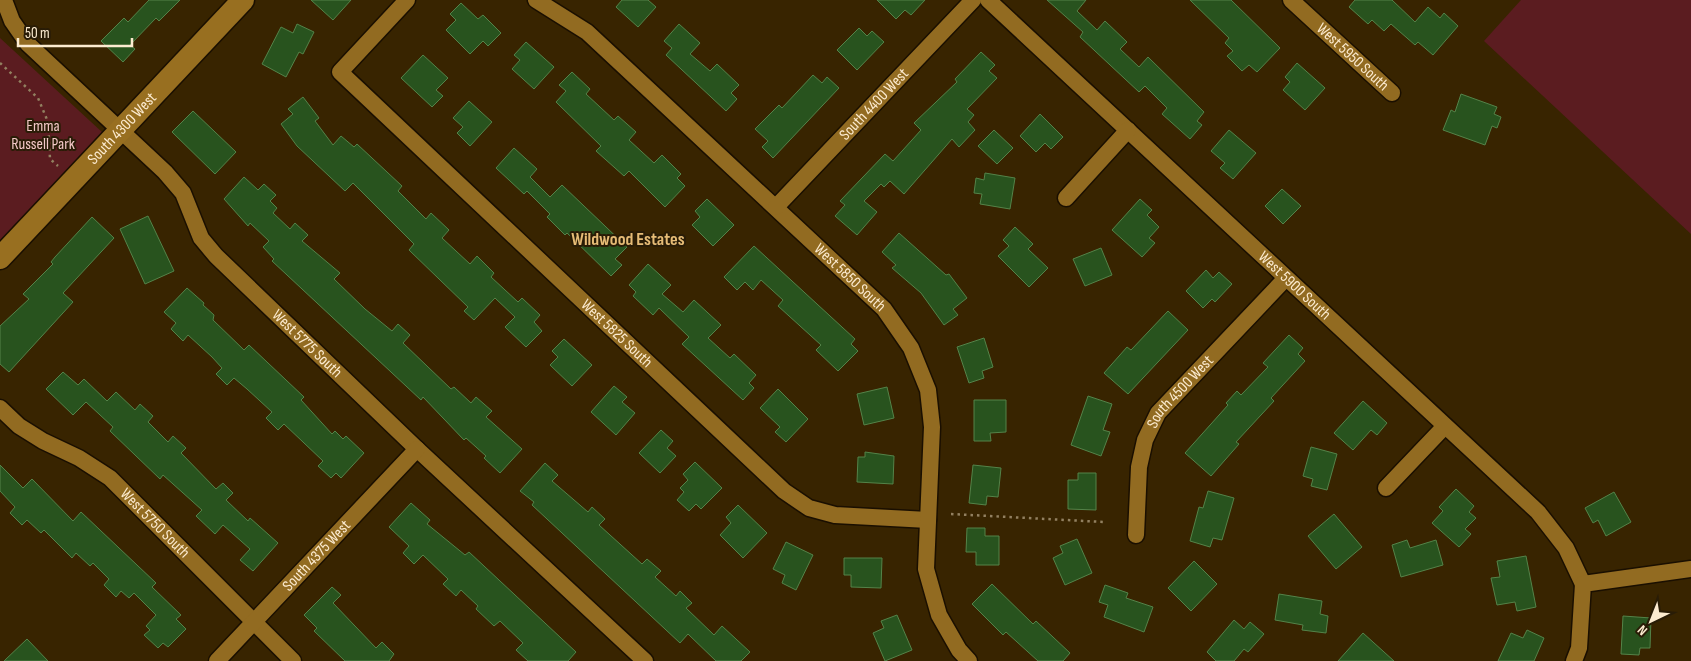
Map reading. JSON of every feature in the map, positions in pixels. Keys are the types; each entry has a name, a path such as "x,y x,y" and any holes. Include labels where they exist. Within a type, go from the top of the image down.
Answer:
{"main road":[{"name":"South 4300 West","path":"0,258 243,0"}],"street":[{"name":"West 5775 South","path":"4,0 12,20 28,44 165,172 183,193 201,238 216,256 417,449 645,661"},
{"name":"West 5825 South","path":"407,0 340,72 784,491 809,508 835,515 928,520"},
{"name":"West 5850 South","path":"536,0 587,32 776,207 884,309 911,348 928,390 931,418 926,569 939,615 959,650 969,661"},
{"name":"South 4400 West","path":"776,207 973,0"},
{"name":"West 5900 South","path":"988,0 1538,512 1566,548 1583,584"},
{"name":"West 5950 South","path":"1291,0 1392,94"},
{"path":"1066,198 1128,130"},
{"name":"South 4500 West","path":"1136,535 1139,467 1145,440 1158,412 1286,278"},
{"name":"West 5750 South","path":"0,408 19,426 43,441 79,458 110,478 293,661"},
{"path":"1386,488 1445,426"},
{"name":"South 4375 West","path":"216,661 417,449"},
{"path":"1574,661 1578,648 1583,584 1691,569"}],"path":[{"path":"0,63 38,98 48,122 50,159 58,166"},
{"path":"951,514 1104,522"}],"green space":[{"path":"1521,0 1691,0 1691,234 1484,41"},
{"name":"Emma Russell Park","path":"0,38 103,133 0,241"}],"building":[{"path":"149,0 180,0 159,21 156,18 130,45 135,49 123,62 101,41 124,18 128,22"},
{"path":"311,0 351,0 333,20"},
{"path":"622,0 648,0 656,7 638,27 616,7"},
{"path":"877,0 925,0 911,15 905,10 896,19"},
{"path":"1047,0 1086,0 1077,11 1097,30 1105,21 1127,42 1120,49 1139,67 1148,57 1204,112 1197,121 1202,125 1190,139 1162,114 1167,108 1145,86 1139,92 1080,37 1083,32"},
{"path":"1190,0 1231,0 1280,48 1257,72 1249,65 1242,71 1227,56 1233,51 1225,43 1229,38"},
{"path":"1355,0 1392,0 1415,22 1428,7 1440,18 1444,13 1458,26 1433,55 1418,42 1415,45 1391,24 1384,31 1372,20 1368,24 1349,7"},
{"path":"461,3 478,19 483,15 501,33 488,46 483,41 470,54 446,30 456,20 450,14"},
{"path":"297,24 314,32 303,54 299,52 286,77 262,64 281,27 293,33"},
{"path":"679,24 700,43 690,54 710,71 717,64 739,85 731,93 737,99 726,111 666,55 672,48 664,41"},
{"path":"859,28 867,36 872,31 884,42 857,70 837,50"},
{"path":"526,42 554,67 534,89 512,69 520,60 514,55"},
{"path":"981,52 995,65 989,71 997,78 967,109 974,115 968,122 975,130 959,147 952,139 904,194 890,181 884,187 881,184 864,201 877,212 857,235 835,216 845,205 840,201 885,154 893,161 921,130 914,123 957,82 955,79"},
{"path":"423,55 448,78 436,90 443,96 432,107 401,78"},
{"path":"1297,63 1325,88 1305,110 1283,90 1290,82 1285,77"},
{"path":"572,72 590,89 586,94 614,120 618,116 636,132 629,140 654,163 662,155 681,174 677,178 685,186 665,207 629,171 624,176 596,151 601,146 556,102 566,91 559,85"},
{"path":"813,75 822,83 827,77 839,88 773,158 762,147 768,141 755,129 779,105 782,108"},
{"path":"1461,94 1497,107 1494,114 1501,117 1497,128 1492,126 1485,145 1443,130 1451,110 1455,112"},
{"path":"303,97 319,118 315,121 333,145 341,136 354,147 357,144 402,186 398,191 426,219 431,213 449,230 442,238 470,264 477,256 494,273 491,277 518,302 522,298 540,315 534,322 542,331 526,347 505,327 515,317 495,298 474,320 464,311 468,307 409,250 414,244 353,183 345,191 297,146 281,124 293,114 288,109"},
{"path":"469,101 492,122 470,146 457,133 463,127 453,118"},
{"path":"193,111 236,152 215,174 172,132"},
{"path":"1040,114 1063,137 1051,149 1045,143 1036,152 1020,136"},
{"path":"994,130 1013,148 997,164 978,146"},
{"path":"1229,130 1256,153 1233,179 1220,168 1225,163 1211,151"},
{"path":"514,148 537,169 530,177 550,197 562,185 627,247 615,259 622,265 611,276 567,233 565,235 547,217 550,214 527,191 524,194 496,168"},
{"path":"985,173 1015,178 1010,209 980,204 982,194 974,193 976,178 984,180"},
{"path":"244,177 258,190 264,184 276,195 270,201 277,208 273,213 290,229 295,223 308,235 302,241 340,273 334,279 365,309 392,331 398,324 410,335 403,343 451,389 454,387 471,403 476,397 492,411 486,417 522,449 500,473 484,458 486,456 466,438 464,440 423,397 421,400 272,261 274,259 263,247 269,241 250,223 248,226 224,199"},
{"path":"1282,189 1301,206 1283,224 1265,206"},
{"path":"707,199 734,225 713,246 692,225 700,217 695,211"},
{"path":"1140,199 1152,210 1147,215 1159,227 1149,238 1155,243 1142,257 1112,230"},
{"path":"148,216 174,271 145,284 120,229"},
{"path":"92,217 114,238 63,293 73,302 9,372 0,364 0,326 29,299 23,294 53,264 51,262 55,257"},
{"path":"1015,227 1033,244 1028,249 1048,268 1029,287 998,256 1009,246 1003,240"},
{"path":"899,233 946,275 949,274 967,298 953,309 958,315 944,325 921,293 892,268 896,265 882,252"},
{"path":"754,246 855,339 851,344 858,351 838,371 816,350 821,345 778,306 783,300 761,280 753,290 745,282 737,290 724,277"},
{"path":"1101,248 1112,275 1085,286 1073,259"},
{"path":"648,264 671,285 662,294 683,312 694,300 721,325 708,338 730,358 734,354 756,375 749,383 754,388 743,400 682,344 689,337 659,308 653,315 633,296 636,292 629,285"},
{"path":"1206,270 1213,278 1219,272 1232,284 1215,302 1212,299 1203,308 1186,291"},
{"path":"187,288 214,315 213,320 244,350 249,345 304,397 301,400 332,434 335,431 343,439 346,436 364,453 341,478 336,473 331,478 318,466 323,461 284,424 278,430 266,418 272,412 234,378 227,385 216,374 222,368 188,335 183,341 171,329 176,323 164,312"},
{"path":"1168,311 1188,330 1128,394 1104,373 1127,347 1131,350"},
{"path":"1289,335 1303,348 1298,354 1305,361 1271,398 1274,401 1236,442 1239,444 1211,476 1185,453 1228,405 1226,403 1237,391 1241,395 1268,367 1263,363"},
{"path":"984,338 993,367 982,371 984,378 969,383 957,347"},
{"path":"564,339 592,365 572,386 550,365 558,357 552,351"},
{"path":"63,372 78,385 84,379 107,401 116,392 135,410 140,404 153,416 148,422 168,442 173,436 186,448 181,453 216,489 223,483 233,493 226,500 248,521 250,518 278,543 253,571 240,560 250,549 223,525 215,534 196,516 202,510 163,475 160,479 110,431 113,427 86,402 73,415 46,389"},
{"path":"614,386 627,397 622,402 635,413 616,435 591,412"},
{"path":"887,387 894,418 864,425 857,394"},
{"path":"778,389 808,419 786,442 775,432 780,427 760,408"},
{"path":"1088,396 1112,404 1103,430 1110,432 1101,456 1071,445"},
{"path":"974,400 1006,400 1006,432 990,433 991,441 974,441"},
{"path":"1363,401 1387,423 1377,435 1371,430 1353,450 1334,433"},
{"path":"661,430 673,441 667,448 676,456 660,473 639,453"},
{"path":"1311,447 1337,454 1327,490 1311,486 1313,479 1303,476"},
{"path":"865,452 894,456 893,484 857,482 858,457 865,457"},
{"path":"695,462 722,488 701,509 696,504 689,511 677,500 684,492 680,488 688,480 683,474"},
{"path":"545,463 558,475 552,481 588,512 592,507 605,519 599,525 642,564 647,559 661,571 655,577 676,596 680,591 692,603 686,608 714,635 722,626 750,652 741,661 716,661 688,634 680,643 532,505 534,502 520,491"},
{"path":"0,465 23,488 32,479 73,521 81,512 156,583 152,587 181,615 176,619 186,629 168,647 163,643 158,648 144,635 150,630 146,626 156,615 134,593 129,598 121,591 116,597 104,585 109,579 93,563 90,566 76,553 72,558 44,530 41,533 27,520 22,525 10,513 15,507 0,491"},
{"path":"973,465 1001,468 998,497 987,496 986,505 969,503"},
{"path":"1078,473 1096,473 1096,510 1068,509 1068,480 1078,480"},
{"path":"1456,489 1474,506 1469,512 1476,518 1465,529 1471,534 1459,547 1432,523 1443,511 1439,507"},
{"path":"1208,491 1234,498 1222,540 1213,538 1210,547 1190,541 1199,507 1203,508"},
{"path":"1614,492 1631,522 1606,536 1598,520 1593,523 1585,508"},
{"path":"411,503 430,520 427,524 465,555 469,552 576,652 568,661 528,661 516,650 523,643 500,621 494,626 476,609 478,606 461,590 456,596 443,584 448,579 423,555 414,564 403,553 409,546 389,527"},
{"path":"738,505 767,533 743,558 720,535 731,523 726,517"},
{"path":"1334,514 1362,547 1336,569 1308,536"},
{"path":"967,528 985,528 985,536 999,536 999,565 976,565 976,552 966,552"},
{"path":"1077,539 1092,573 1065,585 1053,558 1063,553 1060,546"},
{"path":"1407,540 1410,548 1436,540 1443,565 1401,577 1392,545"},
{"path":"786,542 813,555 796,590 782,583 785,575 773,569"},
{"path":"1526,556 1536,607 1517,611 1515,602 1497,605 1491,578 1500,577 1497,561"},
{"path":"844,558 882,558 881,588 851,587 851,575 844,575"},
{"path":"1194,561 1217,584 1191,611 1168,588"},
{"path":"992,584 1033,624 1036,621 1070,653 1063,661 1038,661 1006,632 1003,635 972,604"},
{"path":"1105,585 1128,593 1126,598 1153,607 1144,632 1104,617 1108,605 1099,602"},
{"path":"332,587 341,595 333,603 376,648 382,642 394,654 389,661 345,661 314,631 317,628 304,615"},
{"path":"1279,594 1322,601 1320,614 1328,616 1326,633 1302,630 1303,625 1275,620"},
{"path":"897,615 912,650 885,661 873,633 884,628 881,621"},
{"path":"1623,616 1651,618 1650,648 1640,648 1639,655 1621,654"},
{"path":"1234,620 1244,629 1250,622 1264,634 1248,652 1244,649 1234,661 1216,661 1207,652"},
{"path":"1527,630 1544,638 1534,661 1498,661 1511,633 1523,638"},
{"path":"1363,633 1394,661 1338,661"},
{"path":"27,639 48,661 4,661"}],"district":[{"name":"Wildwood Estates","path":"628,239"}]}
